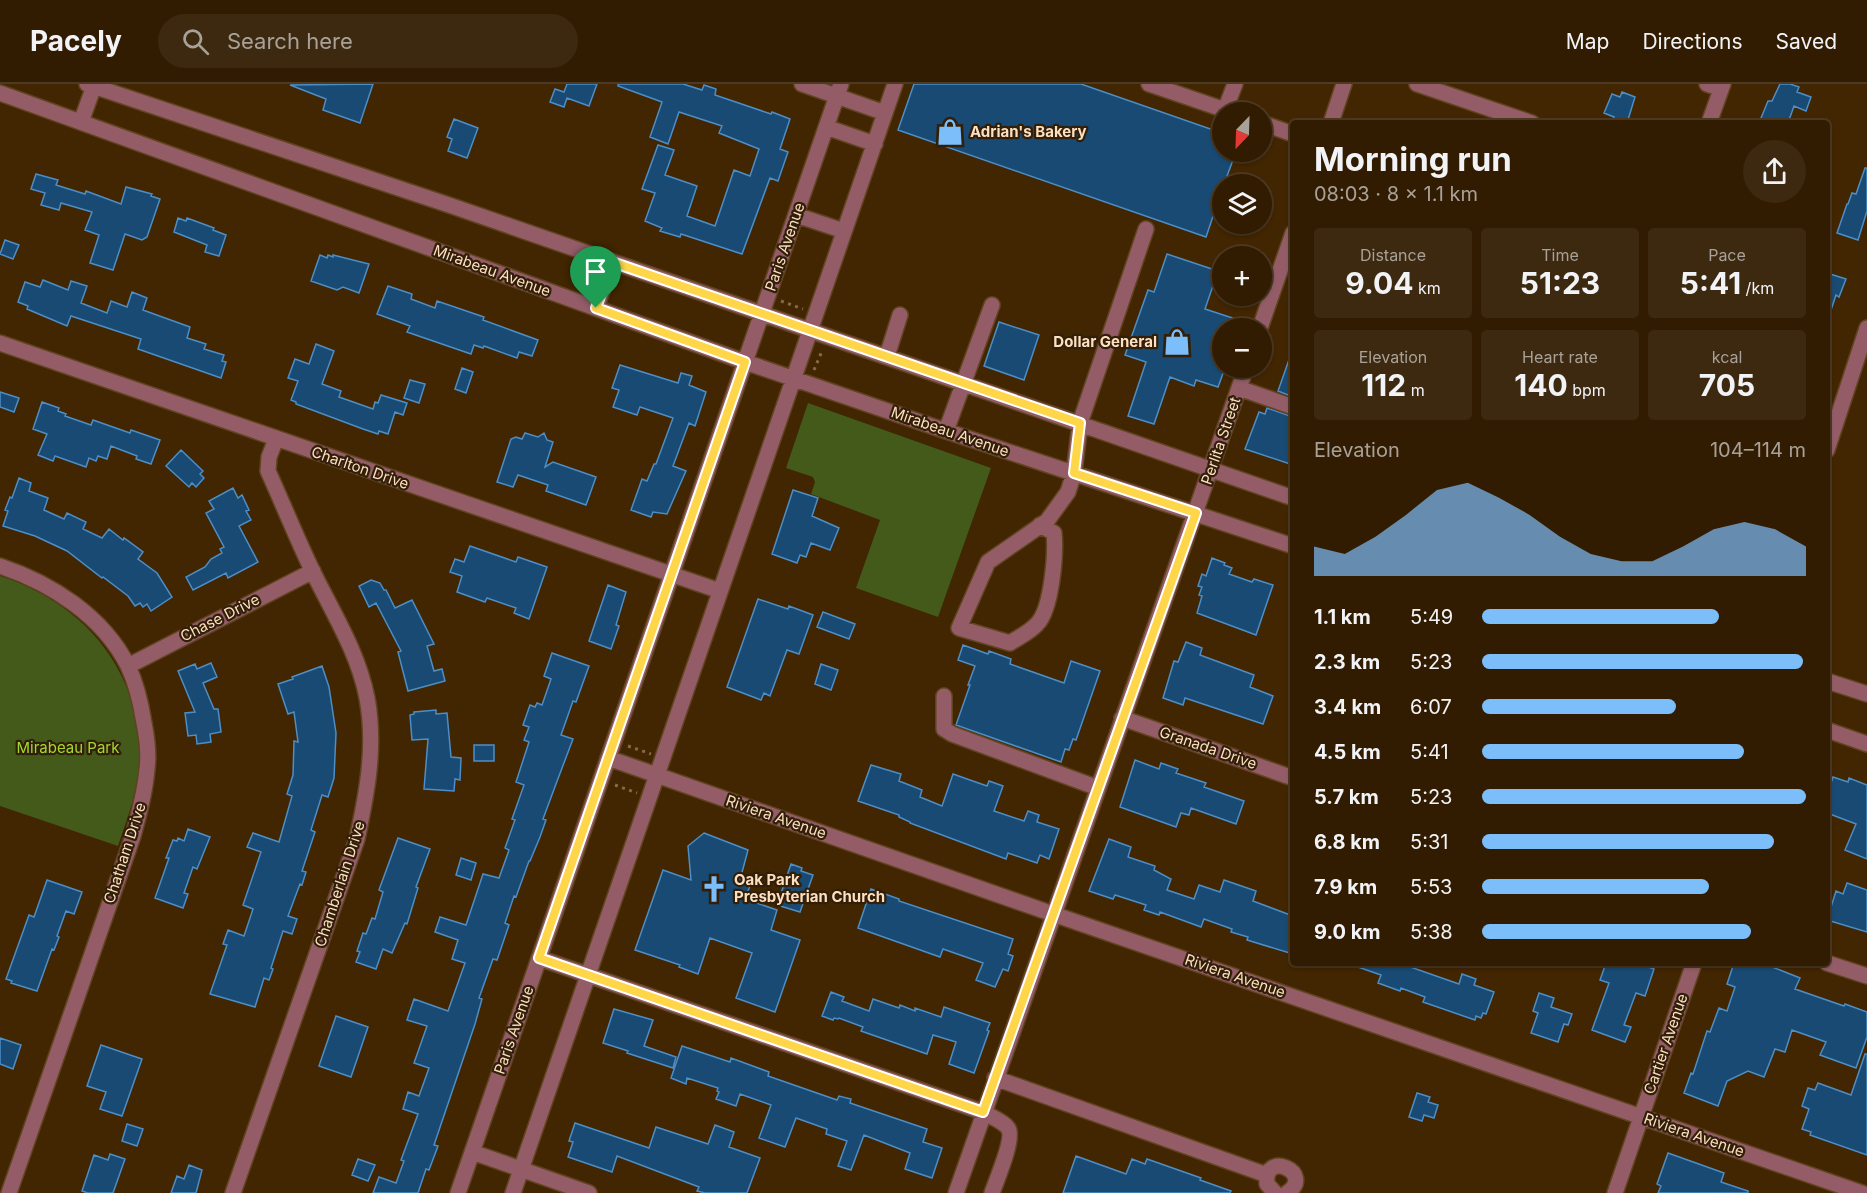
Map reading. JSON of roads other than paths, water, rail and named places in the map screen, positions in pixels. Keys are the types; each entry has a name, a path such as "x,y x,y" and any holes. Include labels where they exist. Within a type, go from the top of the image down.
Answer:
{"street":[{"path":"802,84 839,90 885,113"},
{"path":"513,1193 810,330 832,292 844,231 895,84"},
{"path":"1149,84 1212,106"},
{"path":"1230,102 1235,84"},
{"path":"1332,120 1344,84"},
{"path":"1417,84 1523,120"},
{"path":"81,122 91,85 964,382 1290,497"},
{"path":"1710,120 1717,86"},
{"name":"Paris Avenue","path":"458,1193 839,90"},
{"name":"Mirabeau Avenue","path":"0,93 745,362 1290,545"},
{"path":"826,127 875,144"},
{"path":"1272,127 1290,133"},
{"path":"796,215 844,231"},
{"path":"1040,525 1054,533 1055,546 1053,580 1039,623 1010,643 959,628 988,562 1047,520 1068,492 1074,473 1080,423 1146,229"},
{"path":"1263,318 1290,241"},
{"path":"596,308 612,262"},
{"path":"946,431 992,305"},
{"path":"887,356 900,315"},
{"path":"1830,441 1867,328"},
{"name":"Charlton Drive","path":"0,343 720,591"},
{"name":"Perlita Street","path":"956,1193 1242,378"},
{"path":"1239,388 1290,406"},
{"name":"Chamberlain Drive","path":"233,1193 357,839 366,794 371,743 367,698 353,651 313,571 268,471 269,457 276,439"},
{"name":"Chatham Drive","path":"0,566 66,597 108,636 128,666 141,706 148,766 144,794 133,836 9,1193"},
{"name":"Chase Drive","path":"128,666 313,571"},
{"path":"1830,682 1867,694"},
{"path":"944,696 944,729 952,734 1098,788"},
{"name":"Granada Drive","path":"1122,718 1290,777"},
{"path":"1830,731 1867,744"},
{"name":"Riviera Avenue","path":"608,758 1862,1193"},
{"path":"539,958 983,1112 1007,1126 1010,1132 1009,1143 992,1193"},
{"path":"1830,964 1867,976"},
{"name":"Cartier Avenue","path":"1615,1193 1693,966"},
{"path":"995,1078 1267,1175"},
{"path":"472,1152 589,1193"},
{"path":"1275,1193 1268,1184 1267,1175 1277,1166 1286,1166 1295,1177 1294,1187 1287,1193"}],"place":[{"name":"Adrian's Bakery","path":"950,132"},
{"name":"Dollar General","path":"1177,342"},
{"name":"Oak Park Presbyterian Church","path":"714,889"}],"park label":[{"name":"Mirabeau Park","path":"68,748"}]}
